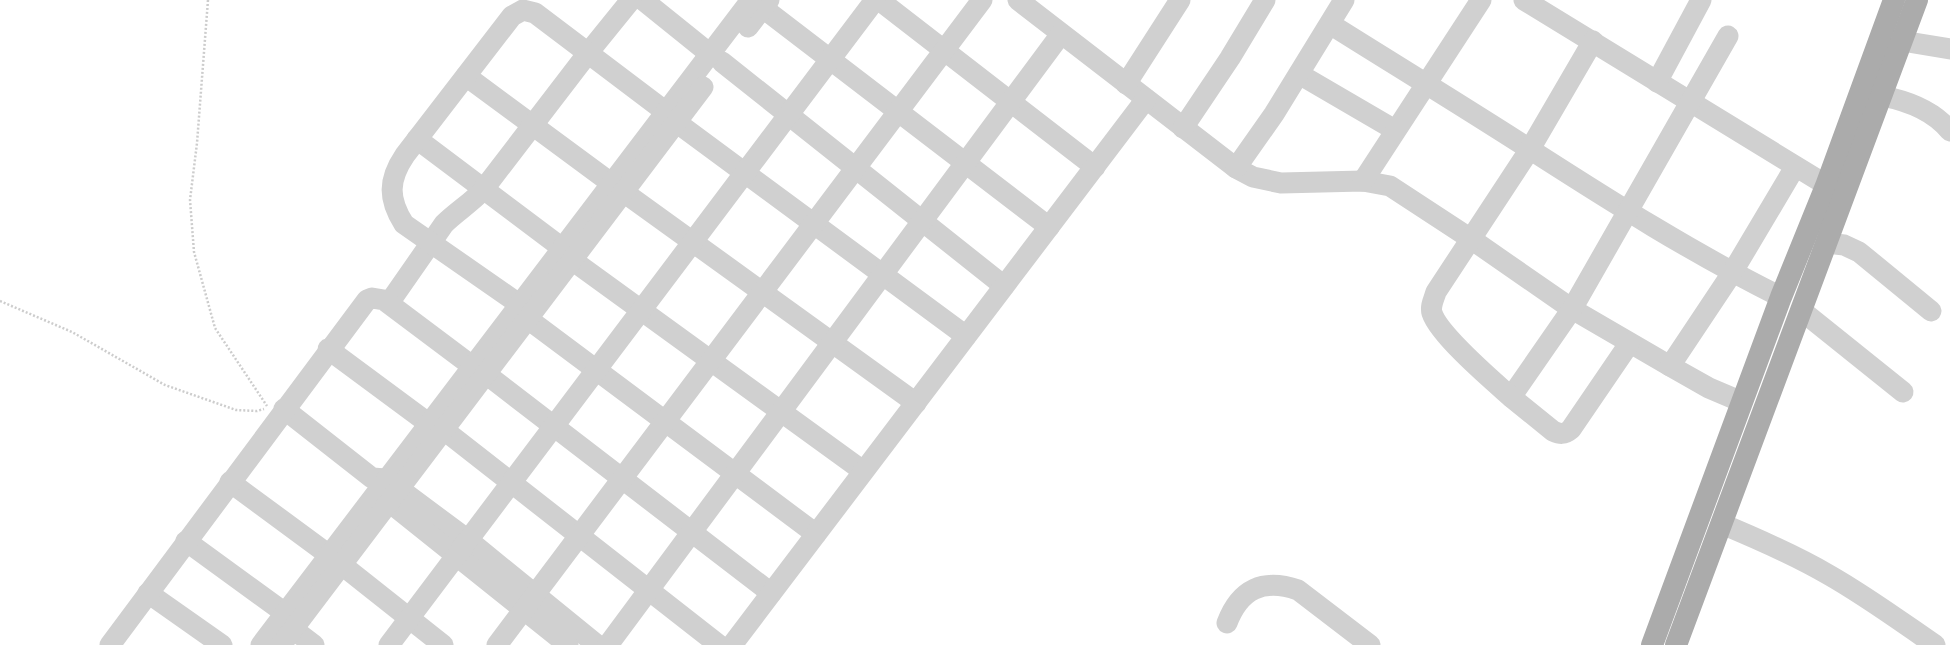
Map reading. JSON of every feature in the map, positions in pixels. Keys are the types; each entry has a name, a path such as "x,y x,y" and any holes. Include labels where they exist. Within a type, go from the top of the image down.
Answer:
{"main road":[{"path":"1652,645 1781,297 1826,186 1894,0"},
{"path":"1676,645 1917,0"},
{"path":"1752,376 1775,383"}],"street":[{"path":"389,304 444,224 483,190 588,53 631,0"},
{"path":"643,0 1004,286"},
{"path":"389,645 876,0"},
{"path":"879,0 1095,167"},
{"path":"497,645 982,0"},
{"path":"1018,0 1183,128 1236,168 1252,177 1281,184 1363,181 1381,183 1397,189 1572,309 1629,344 1709,388 1742,402"},
{"path":"1126,84 1180,0"},
{"path":"1183,128 1230,58 1265,0"},
{"path":"1236,168 1274,114 1344,0"},
{"path":"1363,181 1481,0"},
{"path":"1524,0 1844,197"},
{"path":"1657,82 1701,0"},
{"path":"261,645 287,629 385,488 436,426 479,370 757,2 830,60 1049,227"},
{"path":"816,534 596,370 523,311 404,224 396,211 392,197 392,182 396,167 417,139 512,16 523,10 535,13 745,173 966,336"},
{"path":"1330,24 1628,212 1732,273 1781,297"},
{"path":"608,645 1061,34"},
{"path":"1511,397 1572,309 1628,212 1689,101 1728,36"},
{"path":"1592,41 1530,149 1436,292 1432,304 1432,313 1441,328 1475,365 1552,431 1558,433 1566,433 1571,429 1629,344"},
{"path":"1902,41 1950,49"},
{"path":"1299,74 1396,130"},
{"path":"466,76 617,188 916,403"},
{"path":"1882,96 1907,101 1929,112 1950,131"},
{"path":"732,645 1146,100"},
{"path":"417,139 641,311 864,471"},
{"path":"1670,366 1732,273 1795,167"},
{"path":"1827,243 1844,245 1859,252 1931,311"},
{"path":"110,645 328,349 366,300 378,298 389,304 554,426 771,593"},
{"path":"1802,311 1903,392"},
{"path":"328,349 436,426 512,483 719,645"},
{"path":"284,409 530,601 597,645"},
{"path":"230,482 335,560 443,645"},
{"path":"1722,524 1776,547 1829,574 1879,606 1935,645"},
{"path":"186,541 287,629 314,645"},
{"path":"1228,623 1233,609 1242,597 1254,588 1269,585 1284,585 1298,590 1370,645"},
{"path":"148,593 222,645"},
{"path":"530,601 568,645"}],"path":[{"path":"0,301 72,332 142,373 192,395 245,411 257,411 269,408 215,328 194,252 190,200 197,143 208,0"}]}
